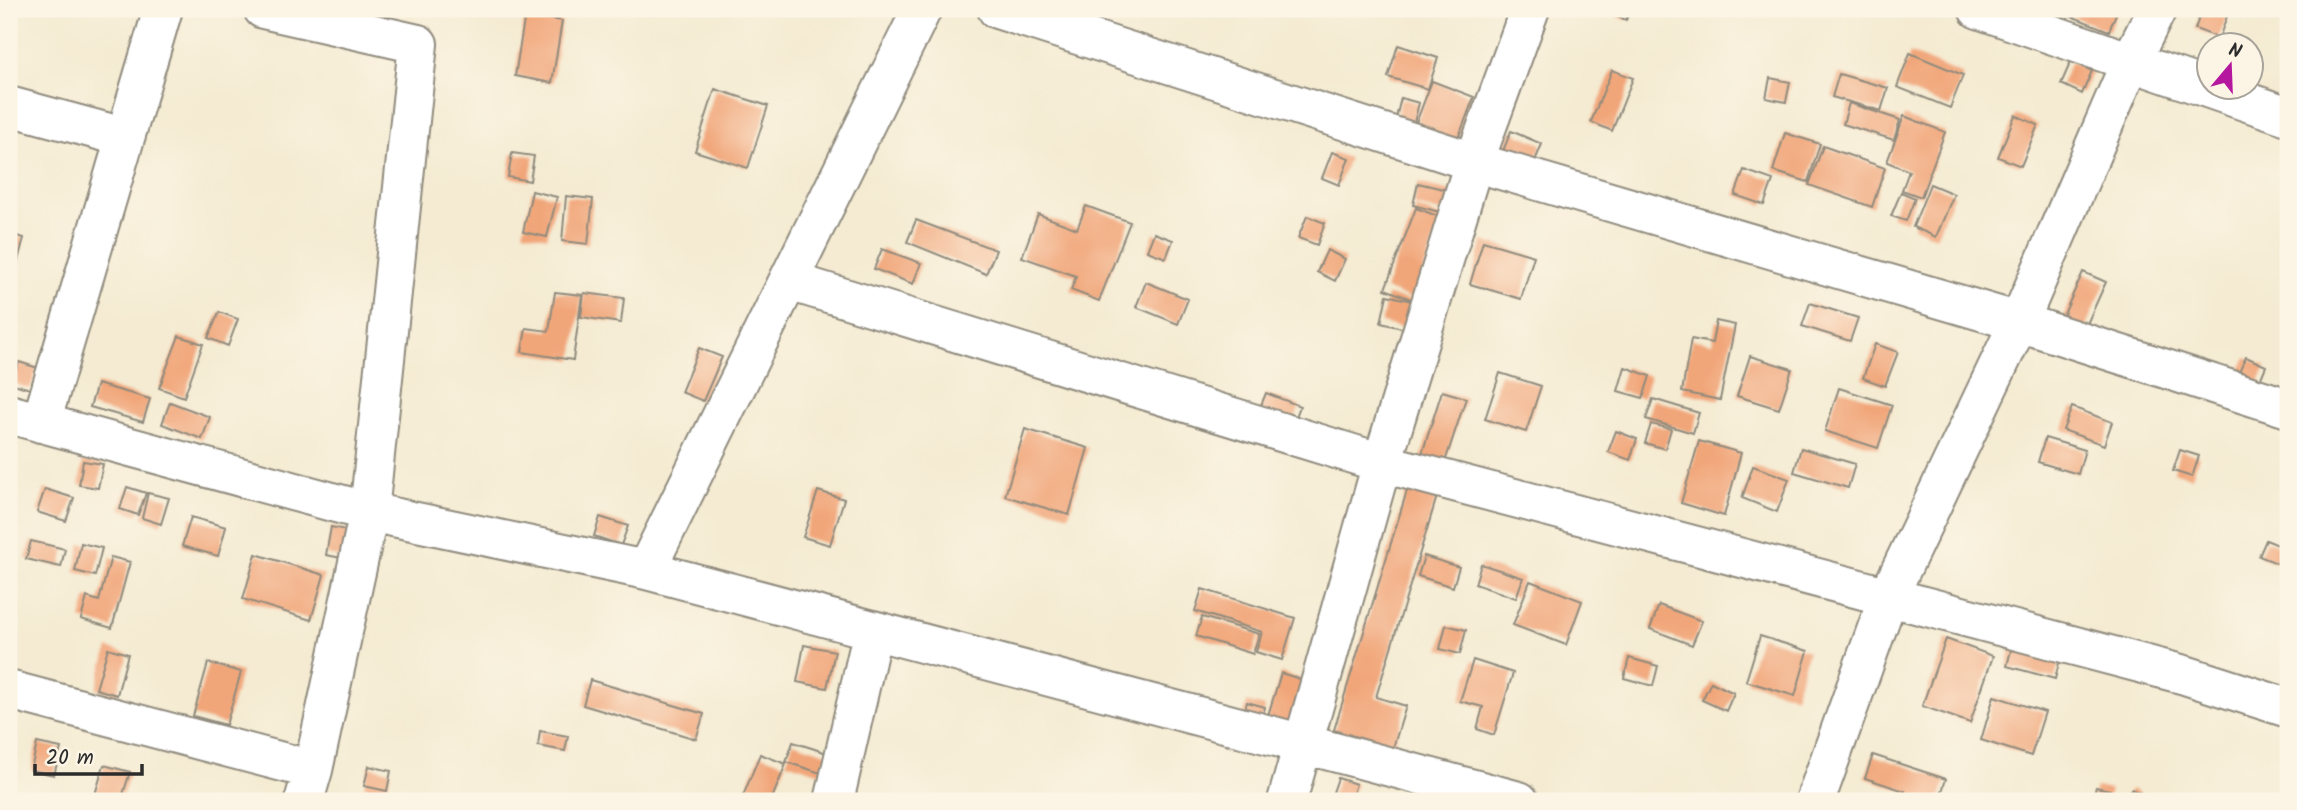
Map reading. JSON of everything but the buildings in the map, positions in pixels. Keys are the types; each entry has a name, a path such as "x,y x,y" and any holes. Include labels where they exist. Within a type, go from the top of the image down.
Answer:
{"street":[{"path":"163,9 124,137 25,419 369,512 646,570 1519,801"},
{"path":"9,690 308,786 369,512 418,44 263,9"},
{"path":"646,570 922,9"},
{"path":"997,9 1474,162 2019,322 2288,408"},
{"path":"1287,801 1382,463 1474,162 1530,9"},
{"path":"1978,9 2288,116"},
{"path":"1815,801 1889,595 2019,322 2131,61 2157,9"},
{"path":"9,106 124,137"},
{"path":"789,281 1382,463 2185,675 2288,708"},
{"path":"834,801 873,631"}]}
